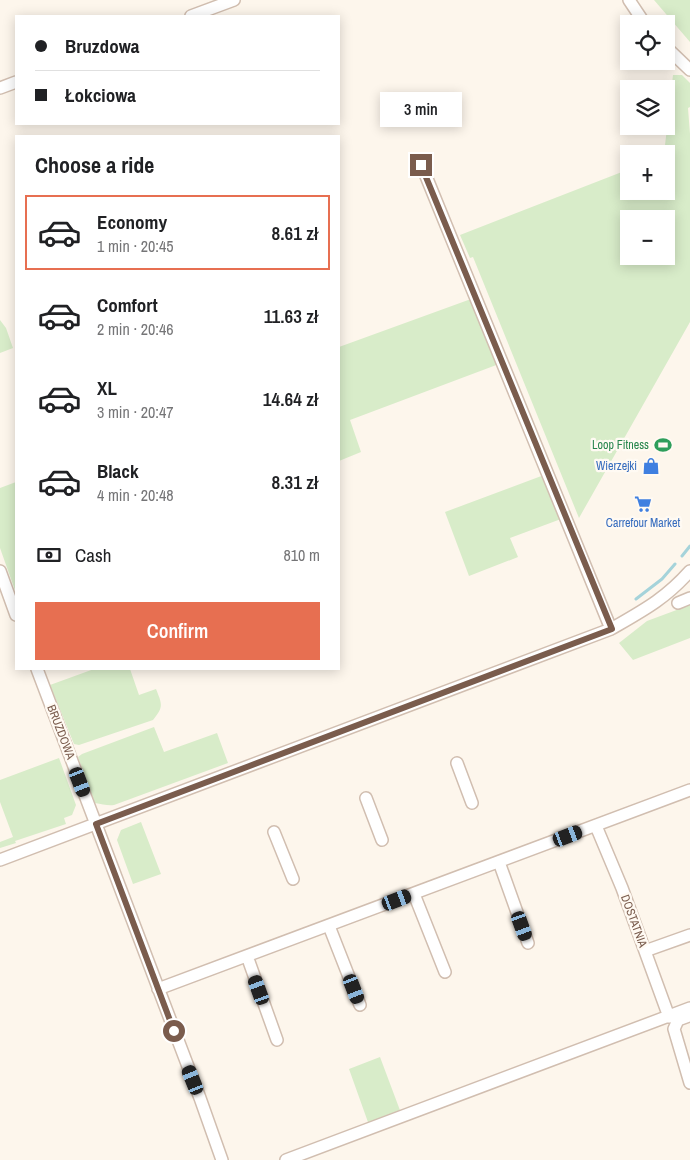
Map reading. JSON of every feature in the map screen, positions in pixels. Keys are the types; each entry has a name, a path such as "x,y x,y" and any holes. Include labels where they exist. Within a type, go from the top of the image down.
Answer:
{"street":[{"path":"194,15 234,0"},
{"path":"629,0 639,15"},
{"path":"675,56 690,70"},
{"path":"0,88 15,82"},
{"path":"419,159 612,629"},
{"path":"0,571 15,612"},
{"path":"0,860 612,629 660,601 690,571"},
{"path":"678,603 690,598"},
{"name":"BRUZDOWA","path":"37,670 222,1160"},
{"path":"457,763 472,803"},
{"path":"158,989 690,790"},
{"path":"366,798 382,840"},
{"name":"DOSTATNIA","path":"596,826 622,888 671,1022 690,1083"},
{"path":"274,832 292,879"},
{"path":"499,862 528,942"},
{"path":"414,894 445,972"},
{"path":"329,926 360,1005"},
{"path":"645,951 690,935"},
{"path":"247,956 277,1040"},
{"path":"671,1022 690,1008"},
{"path":"286,1160 690,1016"}],"green space":[{"path":"654,0 690,0 690,42 675,24 675,15 667,15"},
{"path":"673,75 682,75 690,83 690,107 688,108 690,134 690,322 579,518 473,257 470,258 460,235 620,173 620,200 675,200 675,145 665,145 666,135 675,135 675,80 672,80"},
{"path":"471,299 499,364 350,420 361,452 340,461 340,347"},
{"path":"0,320 6,328 13,348 0,353"},
{"path":"544,475 561,519 510,538 518,557 469,576 445,512"},
{"path":"15,482 15,590 0,548 0,488"},
{"path":"690,605 690,638 633,660 619,643 647,621"},
{"path":"91,670 130,670 139,695 156,689 161,705 159,712 153,720 79,745 74,744 50,685"},
{"path":"154,727 164,752 217,733 228,763 114,805 95,803 78,757"},
{"path":"59,758 76,805 72,815 64,818 66,824 0,848 0,842 13,837 0,802 0,780"},
{"path":"141,822 161,874 133,884 117,840 121,830"},
{"path":"380,1057 401,1113 369,1125 349,1069"}],"waterway":[{"path":"682,556 690,546"},
{"path":"636,599 662,579 675,564"}],"place":[{"name":"Loop Fitness","path":"663,445"},
{"name":"Wierzejki","path":"651,466"},
{"name":"Carrefour Market","path":"643,504"}],"route":[{"path":"174,1031 96,824 612,629 432,187 421,165"}]}
